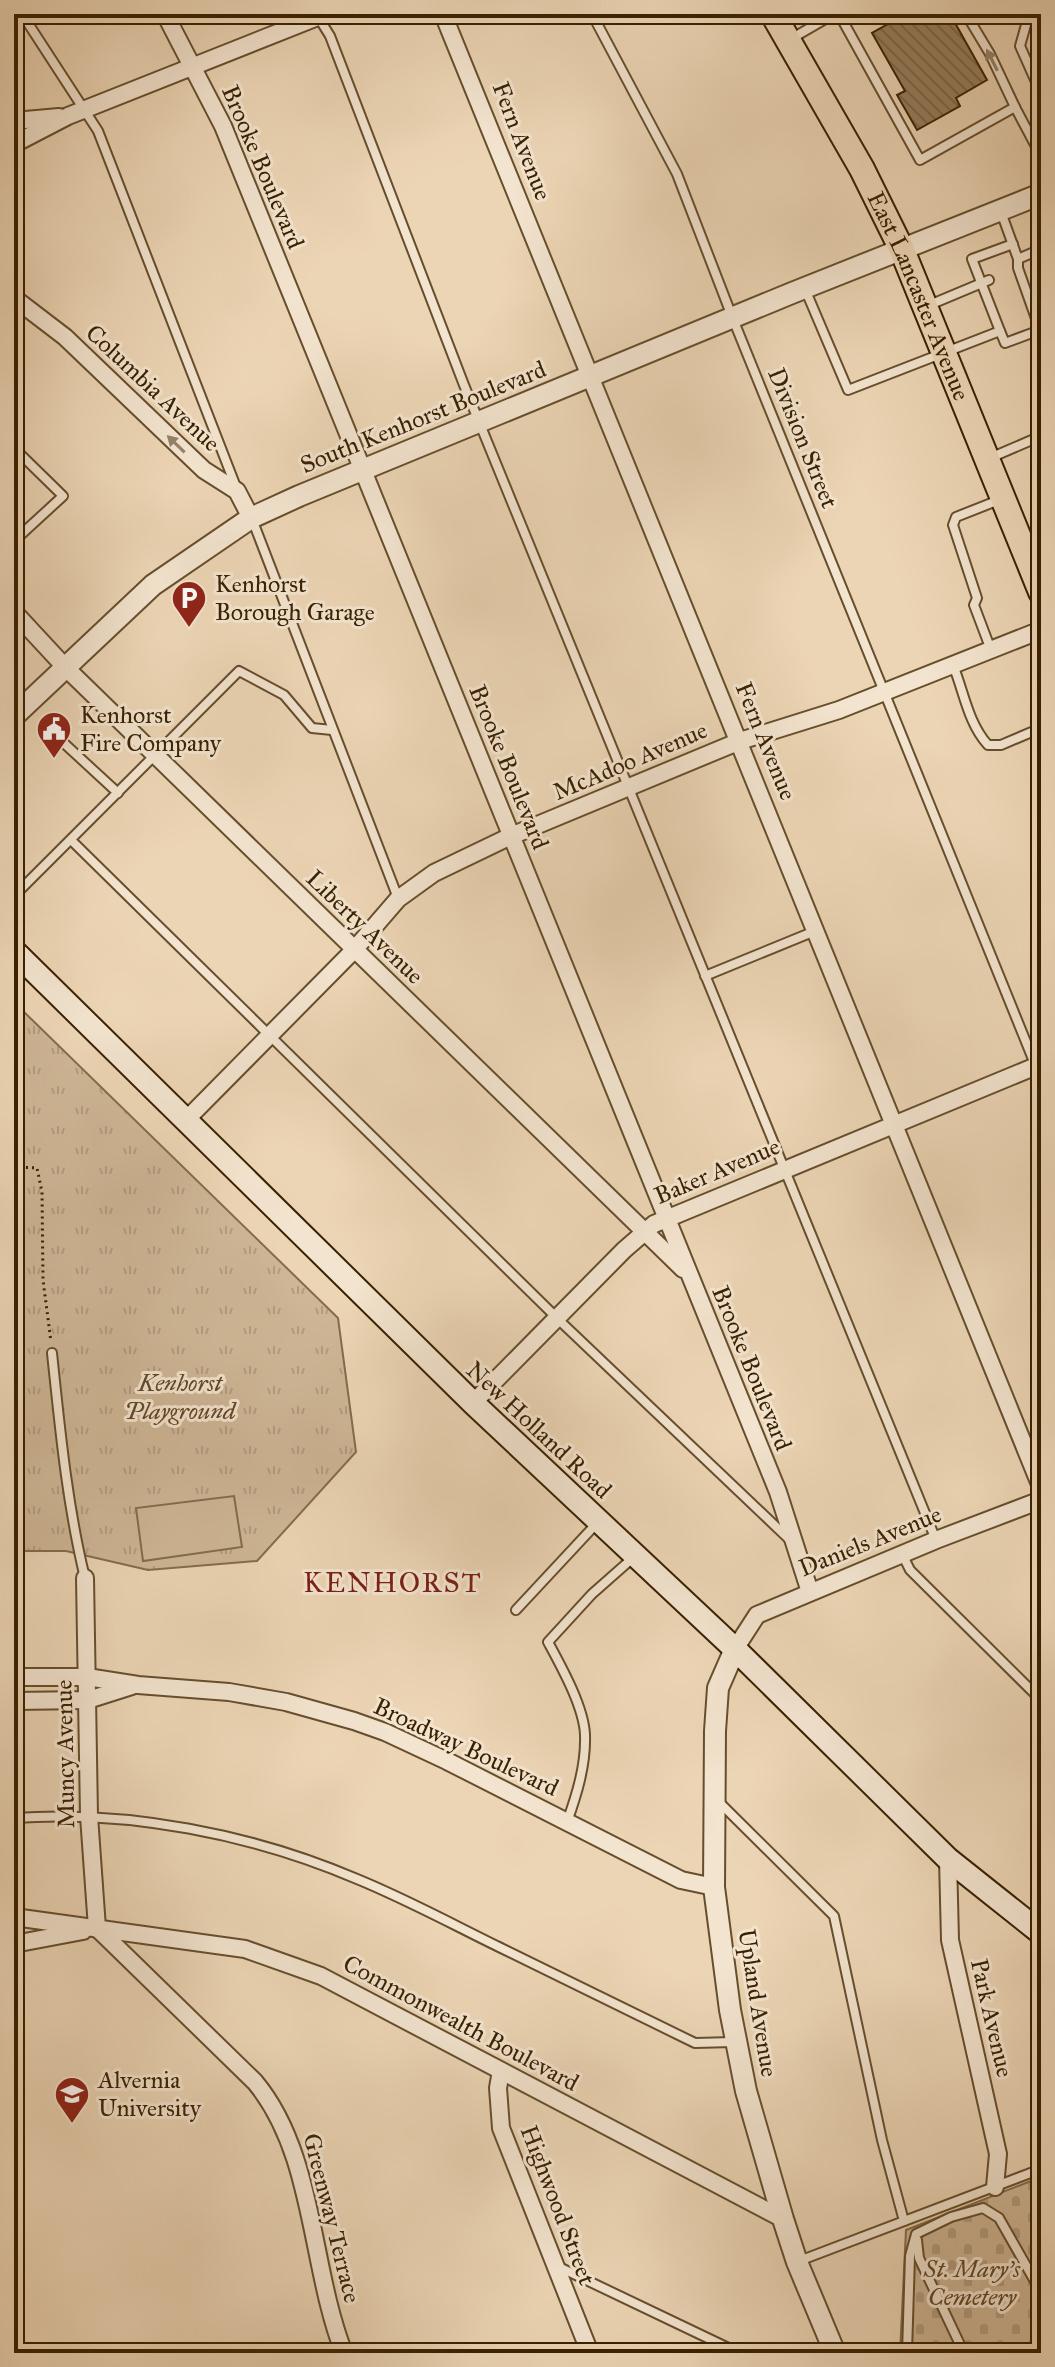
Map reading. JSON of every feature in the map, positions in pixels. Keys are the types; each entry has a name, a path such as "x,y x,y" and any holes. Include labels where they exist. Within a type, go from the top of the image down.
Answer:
{"main road":[{"name":"East Lancaster Avenue","path":"773,14 862,169 902,250 1041,592"},
{"name":"New Holland Road","path":"14,951 473,1403 735,1649 948,1859 1041,1933"}],"street":[{"name":"Brooke Boulevard","path":"165,14 223,126 778,1492 810,1592"},
{"name":"Fern Avenue","path":"443,14 1041,1487"},
{"path":"14,144 76,113 320,15"},
{"path":"14,121 76,113"},
{"name":"South Kenhorst Boulevard","path":"14,716 153,585 251,518 480,421 1041,194"},
{"name":"Columbia Avenue","path":"14,298 65,337 204,470 237,491 251,518"},
{"name":"Liberty Avenue","path":"14,612 65,667 687,1273"},
{"name":"McAdoo Avenue","path":"187,1119 354,950 398,899 434,873 511,836 740,741 885,693 1041,630"},
{"name":"Baker Avenue","path":"473,1403 643,1231 783,1169 1039,1070"},
{"name":"Daniels Avenue","path":"735,1649 757,1615 1041,1500"},
{"name":"Muncy Avenue","path":"85,1578 89,1816 97,1928"},
{"name":"Upland Avenue","path":"735,1649 718,1688 714,1797 714,1887 730,2010 746,2091 783,2219 830,2351"},
{"name":"Broadway Boulevard","path":"14,1677 87,1677 138,1685 229,1692 286,1702 354,1721 413,1745 681,1880 714,1887"},
{"name":"Broadway Boulevard","path":"14,1701 88,1700 138,1685"},
{"name":"Park Avenue","path":"948,1859 950,1940 998,2154 995,2187"},
{"name":"Commonwealth Boulevard","path":"14,1917 219,1944 267,1956 321,1976 783,2219"},
{"name":"Commonwealth Boulevard","path":"14,1944 97,1928"},
{"name":"Greenway Terrace","path":"97,1928 270,2100 285,2129 298,2172 330,2309 344,2353"},
{"name":"Highwood Street","path":"501,2071 498,2088 501,2128 590,2353"}],"lane":[{"path":"22,14 76,113 98,131 237,491"},
{"name":"Division Street","path":"592,14 670,157 963,884"},
{"path":"788,41 839,16 858,14"},
{"path":"966,14 990,54 1041,156"},
{"path":"1029,14 1020,46 1041,93"},
{"path":"320,15 628,788 936,1540"},
{"path":"839,16 920,160 1015,107"},
{"path":"1001,211 1013,244 1023,294 1040,330 1005,343 996,306 972,259 1013,244"},
{"path":"1015,266 1041,249"},
{"path":"926,306 986,282"},
{"path":"805,288 848,390 1000,331"},
{"path":"988,459 1041,436"},
{"path":"14,448 63,496 14,541"},
{"path":"991,650 974,605 977,598 953,525 956,517 1004,498"},
{"path":"251,518 398,899"},
{"path":"953,665 967,709 979,736 988,745 1001,745 1041,728"},
{"path":"14,896 239,671 284,695 312,728 332,730"},
{"path":"54,734 118,793"},
{"name":"Brooke Boulevard","path":"71,840 558,1317 795,1544"},
{"name":"Baker Avenue","path":"963,884 1039,1070"},
{"path":"705,976 816,930"},
{"path":"52,1353 63,1454 85,1578"},
{"path":"516,1610 598,1521"},
{"path":"902,1554 910,1570 1041,1700"},
{"path":"567,1822 580,1787 586,1733 569,1679 548,1642 592,1594 635,1555"},
{"path":"714,1797 834,1916 882,2140 904,2221"},
{"path":"14,1818 89,1816 229,1838 322,1865 404,1901 695,2043 738,2042"},
{"path":"797,2262 1041,2169"},
{"path":"907,2353 910,2256 916,2234 951,2217 983,2208 999,2218 1041,2292"},
{"path":"916,2234 919,2258 964,2353"},
{"path":"554,2264 739,2353"}],"path":[{"path":"14,1167 37,1168 42,1192 43,1280 52,1353"}],"green space":[{"name":"Kenhorst Playground","path":"22,1010 338,1318 356,1452 257,1561 148,1570 66,1551 14,1551 14,1022"},
{"path":"234,1496 242,1547 143,1561 136,1508"},
{"name":"St. Mary's Cemetery","path":"1041,2177 1041,2353 900,2353 906,2230"}],"building":[{"path":"906,14 950,14 987,80 956,98 960,106 917,130 897,95 905,91 872,33"}],"place":[{"name":"Kenhorst Borough Garage","path":"189,629"},
{"name":"Kenhorst Fire Company","path":"54,760"},
{"name":"Alvernia University","path":"72,2125"}],"district":[{"name":"KENHORST","path":"393,1582"}]}
